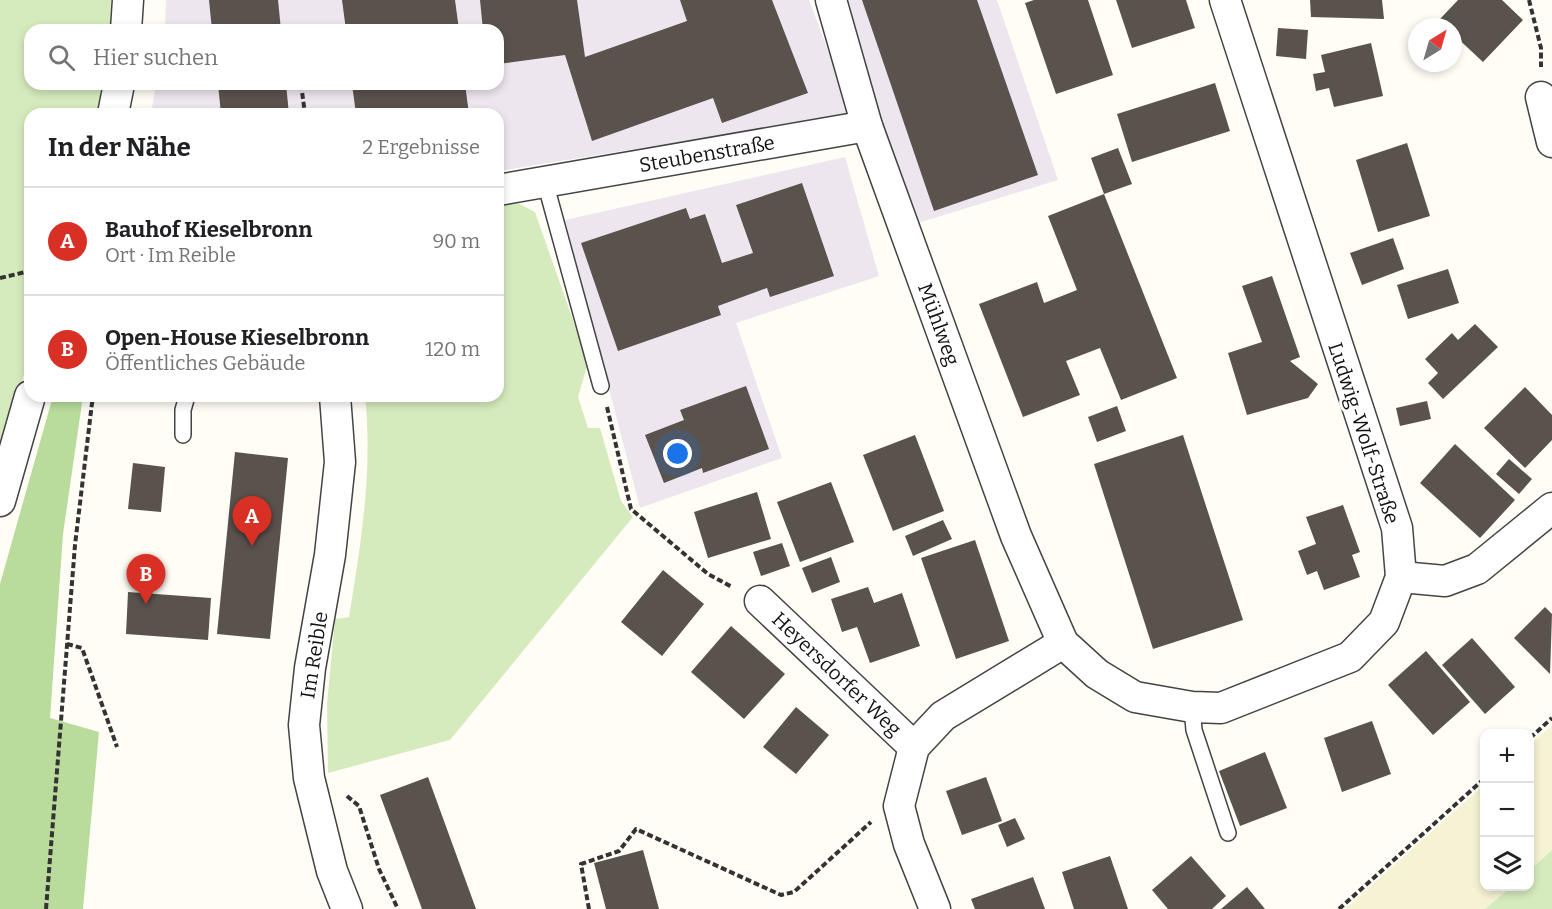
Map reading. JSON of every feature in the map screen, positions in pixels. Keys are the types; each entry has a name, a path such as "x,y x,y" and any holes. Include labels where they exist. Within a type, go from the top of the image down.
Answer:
{"street":[{"path":"126,24 128,0"},
{"name":"Mühlweg","path":"831,0 867,126 1016,536 1063,643"},
{"name":"Ludwig-Wolf-Straße","path":"1063,643 1097,674 1135,697 1192,707 1221,708 1350,657 1384,622 1401,577 1396,528 1225,0"},
{"path":"114,108 117,90"},
{"path":"1541,97 1552,142"},
{"name":"Steubenstraße","path":"504,189 867,126"},
{"path":"0,501 28,402"},
{"name":"Im Reible","path":"335,402 340,462 330,555 310,668 304,725 309,778 332,872 347,909"},
{"path":"1401,577 1445,581 1477,569 1552,508"},
{"name":"Heyersdorfer Weg","path":"760,601 914,747"},
{"path":"935,909 909,844 899,806 914,747 944,716 1063,643"}],"lane":[{"path":"545,182 602,386"},
{"path":"183,435 185,402"},
{"path":"1192,707 1194,730 1228,833"}],"path":[{"path":"1529,0 1541,48 1541,97"},
{"path":"302,90 303,108"},
{"path":"0,278 24,272"},
{"path":"602,386 631,509 708,574 760,601"},
{"path":"46,909 75,545 92,402"},
{"path":"67,644 82,648 117,747"},
{"path":"1534,734 1552,718"},
{"path":"309,778 329,780 359,806 379,869 398,909"},
{"path":"1339,909 1481,783"},
{"path":"589,909 581,864 619,851 636,829 781,895 794,892 886,808 899,806"}],"shaded area":[{"path":"166,0 809,0 852,114 504,170 504,108 152,108 155,90 504,90 504,24 165,24"},
{"path":"839,0 997,0 1058,180 918,223"},
{"path":"845,157 879,276 736,323 782,458 640,508 565,220"},
{"path":"1552,725 1552,850 1534,866 1534,783 1534,741"},
{"path":"1480,789 1480,891 1506,891 1485,909 1345,909"}],"green space":[{"path":"0,0 111,0 110,24 24,24 24,90 101,90 98,108 24,108 24,374 0,455"},
{"path":"516,202 535,212 588,363 578,397 588,428 600,428 621,501 633,517 450,740 328,773 327,704 335,619 349,617 358,562 367,479 365,402 504,402 504,204"},
{"path":"51,402 82,402 63,534 50,718 99,732 83,909 0,909 0,584"},
{"path":"1552,850 1552,909 1485,909 1506,891 1534,891 1534,866"}],"building":[{"path":"209,0 278,0 280,24 211,24"},
{"path":"342,0 455,0 458,24 345,24"},
{"path":"480,0 577,0 585,57 687,21 680,0 772,0 808,93 722,123 713,98 592,141 565,55 504,63 504,24 482,24"},
{"path":"862,0 977,0 1038,175 934,211"},
{"path":"1034,0 1088,0 1113,75 1056,94 1025,3"},
{"path":"1116,0 1186,0 1195,28 1132,48"},
{"path":"1310,0 1382,0 1384,19 1311,17"},
{"path":"1458,0 1502,0 1523,20 1483,62 1462,42 1462,18 1441,18"},
{"path":"1278,28 1308,30 1306,59 1276,56"},
{"path":"1371,43 1383,96 1334,107 1329,88 1316,91 1313,74 1325,72 1321,55"},
{"path":"1215,83 1230,131 1132,162 1117,114"},
{"path":"219,90 287,90 288,108 220,108"},
{"path":"353,90 466,90 468,108 355,108"},
{"path":"1407,143 1430,216 1378,232 1356,160"},
{"path":"1118,148 1132,184 1104,194 1091,158"},
{"path":"802,183 834,276 770,297 767,288 718,306 721,315 618,351 581,243 686,208 690,219 705,214 722,263 753,253 736,205"},
{"path":"1104,194 1177,378 1121,400 1100,348 1066,361 1080,395 1023,417 979,304 1037,282 1044,303 1077,290 1048,216"},
{"path":"1393,238 1404,269 1362,285 1350,253"},
{"path":"1448,269 1459,303 1408,319 1397,285"},
{"path":"1272,276 1300,357 1290,361 1318,384 1308,398 1247,415 1228,353 1262,342 1242,286"},
{"path":"1475,324 1498,347 1443,399 1428,383 1438,373 1425,359 1452,333 1458,340"},
{"path":"746,386 769,449 703,473 702,468 664,483 645,435 684,420 680,410"},
{"path":"1525,387 1552,415 1552,440 1525,468 1484,428"},
{"path":"1427,401 1431,419 1400,426 1396,408"},
{"path":"1117,406 1126,431 1097,442 1088,417"},
{"path":"915,435 944,511 893,531 863,455"},
{"path":"1183,435 1243,620 1153,649 1094,464"},
{"path":"1455,444 1515,500 1480,538 1420,483"},
{"path":"235,452 288,458 270,639 217,634"},
{"path":"1509,459 1532,479 1519,494 1496,474"},
{"path":"133,463 165,467 161,512 128,509"},
{"path":"831,482 854,542 800,562 777,502"},
{"path":"757,492 771,539 708,558 694,512"},
{"path":"1343,505 1360,552 1352,555 1360,577 1324,590 1317,571 1307,575 1298,551 1316,544 1306,517"},
{"path":"943,520 952,539 913,556 905,536"},
{"path":"975,540 1009,641 956,659 921,558"},
{"path":"782,543 790,566 761,576 753,552"},
{"path":"831,557 840,582 812,593 802,568"},
{"path":"663,570 704,604 662,656 621,622"},
{"path":"868,587 874,603 902,593 920,646 870,663 857,627 842,632 831,599"},
{"path":"128,592 211,598 208,640 126,634"},
{"path":"1545,607 1552,614 1550,674 1514,638"},
{"path":"731,626 785,674 744,719 691,672"},
{"path":"1472,638 1515,687 1485,714 1442,665"},
{"path":"1426,651 1470,702 1433,735 1388,685"},
{"path":"796,707 829,735 796,774 763,747"},
{"path":"1372,721 1391,774 1342,792 1324,738"},
{"path":"1265,752 1287,808 1240,826 1219,771"},
{"path":"428,777 476,909 422,909 380,795"},
{"path":"986,777 1002,821 962,835 946,791"},
{"path":"1015,818 1025,839 1007,847 998,825"},
{"path":"643,850 659,909 606,909 594,863"},
{"path":"1110,856 1128,909 1074,909 1062,872"},
{"path":"1191,856 1226,896 1212,909 1168,909 1152,890"},
{"path":"1033,877 1045,909 975,909 971,899"},
{"path":"1247,887 1265,909 1221,909"}],"place":[{"name":"Bauhof Kieselbronn","path":"252,546"},
{"name":"Open-House Kieselbronn","path":"146,604"}]}
